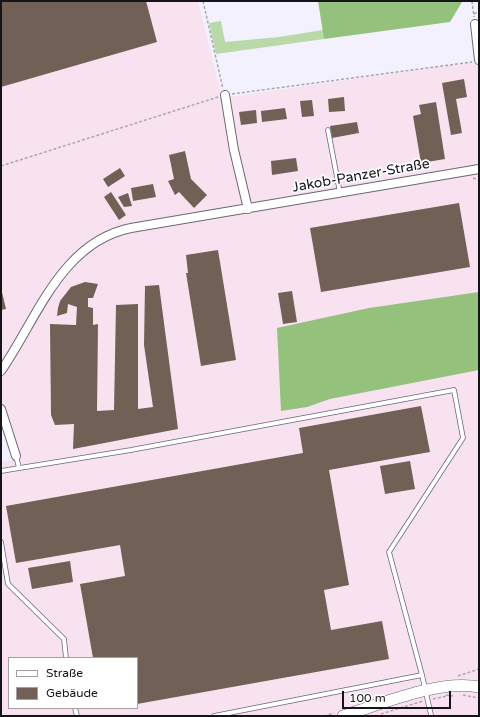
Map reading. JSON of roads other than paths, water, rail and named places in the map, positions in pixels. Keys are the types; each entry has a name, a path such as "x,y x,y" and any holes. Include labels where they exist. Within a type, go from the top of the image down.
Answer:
{"main road":[{"path":"343,716 426,696 443,687 462,685 479,687"}],"street":[{"path":"477,24 479,61"},
{"path":"225,95 234,150 248,209"},
{"name":"Jakob-Panzer-Straße","path":"1,371 48,291 72,262 100,240 113,233 131,228 479,169"},
{"path":"1,409 16,456"}],"lane":[{"path":"328,130 340,193"},
{"path":"1,471 131,450 454,390 463,438 389,552 422,675 430,715"},
{"path":"16,456 19,468"},
{"path":"1,542 8,584 64,639 66,657"},
{"path":"214,716 422,675"},
{"path":"237,711 238,716"}]}
